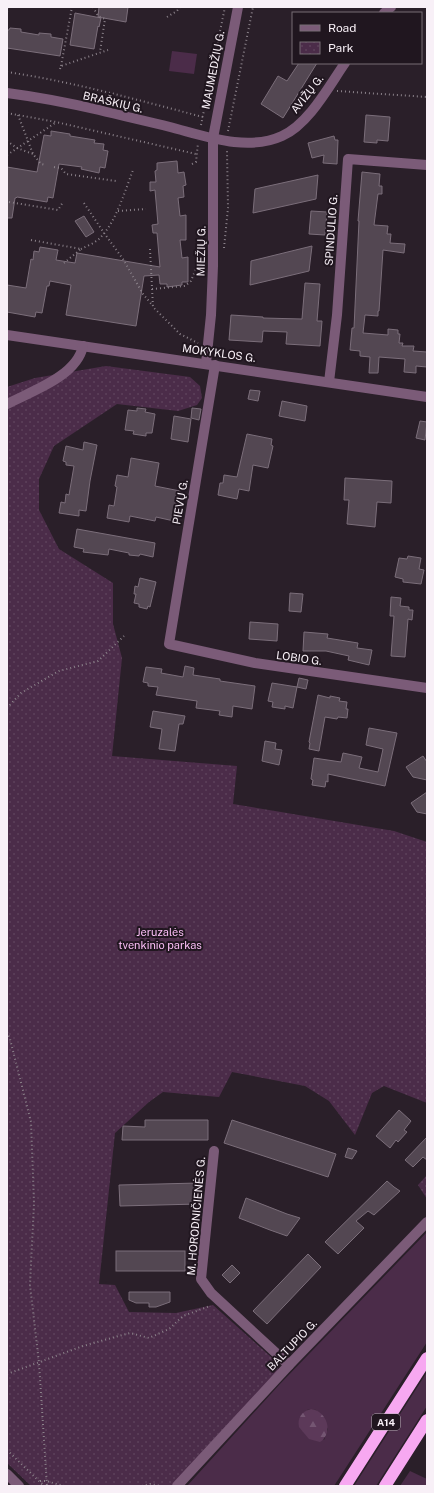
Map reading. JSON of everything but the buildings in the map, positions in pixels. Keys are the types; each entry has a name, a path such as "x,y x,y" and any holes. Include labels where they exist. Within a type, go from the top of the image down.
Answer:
{"highway":[{"name":"A14","path":"345,1486 427,1358"},
{"path":"385,1486 427,1420"}],"street":[{"name":"MAUMEDŽIŲ G.","path":"213,138 238,7"},
{"name":"AVIŽŲ G.","path":"213,138 226,141 253,143 283,136 297,126 309,113 344,64"},
{"name":"BRAŠKIŲ G.","path":"7,93 97,110 213,138"},
{"name":"MIEŽIŲ G.","path":"210,364 213,266 213,138"},
{"name":"SPINDULIO G.","path":"328,382 337,315 348,159 427,165"},
{"name":"MOKYKLOS G.","path":"7,335 427,397"},
{"path":"7,404 61,377 74,364 81,354 82,346"},
{"name":"PIEVŲ G.","path":"169,644 210,364"},
{"name":"LOBIO G.","path":"169,644 255,663 427,688"},
{"name":"M. HORODNIČIENĖS G.","path":"214,1151 201,1279 211,1293 289,1365"},
{"name":"BALTUPIO G.","path":"177,1486 289,1365 427,1222"},
{"path":"7,1474 20,1486"}],"path":[{"path":"7,12 8,7"},
{"path":"60,69 72,7"},
{"path":"93,7 98,16 106,19 100,52"},
{"path":"167,17 177,11 180,7"},
{"path":"192,164 196,162 199,135 225,7"},
{"path":"224,248 228,208 226,141 252,7"},
{"path":"61,66 108,50"},
{"path":"7,72 46,78 101,90 203,117"},
{"path":"326,90 427,97"},
{"path":"7,113 56,122 196,154"},
{"path":"18,115 33,154 41,164 45,165"},
{"path":"7,155 56,122"},
{"path":"7,141 17,148 33,154"},
{"path":"54,166 61,168 66,174 116,182"},
{"path":"64,263 81,249 100,239 118,211 133,170"},
{"path":"9,202 58,210 63,202"},
{"path":"84,204 123,259 143,294 180,334 201,344"},
{"path":"118,211 146,209"},
{"path":"31,240 81,249"},
{"path":"150,249 154,307"},
{"path":"152,290 185,286 191,281 197,266"},
{"path":"7,708 21,693 59,671 98,661 124,636"},
{"path":"7,1032 31,1122 34,1203 30,1285 39,1363 46,1486"},
{"path":"7,1374 83,1346 130,1333 149,1338 168,1329 183,1316 222,1302"},
{"path":"7,1450 46,1486"},
{"path":"40,1481 46,1481 64,1486"},
{"path":"142,1486 150,1484 161,1486"}],"green space":[{"path":"172,51 197,54 194,74 169,71"},
{"name":"Jeruzalės tvenkinio parkas","path":"106,366 190,377 200,386 202,398 197,405 178,411 117,404 54,446 39,479 39,510 59,549 113,583 113,624 122,658 112,756 237,766 233,804 394,831 427,842 427,1103 384,1086 372,1093 355,1135 329,1101 305,1086 232,1072 219,1097 163,1092 149,1102 115,1133 99,1284 115,1285 129,1312 176,1313 213,1305 279,1364 277,1372 171,1486 31,1486 7,1463 7,387 35,378"},
{"path":"427,1175 427,1199 418,1185"},
{"path":"427,1232 427,1342 334,1486 187,1486 279,1385","holes":["307,1410 316,1410 328,1429 324,1440"]},
{"path":"427,1372 427,1406 376,1486 354,1486"},
{"path":"311,1409 321,1414 327,1423 327,1433 320,1442 309,1439 299,1427 301,1415 305,1411"},
{"path":"410,1471 427,1479 427,1486 400,1486"}]}
